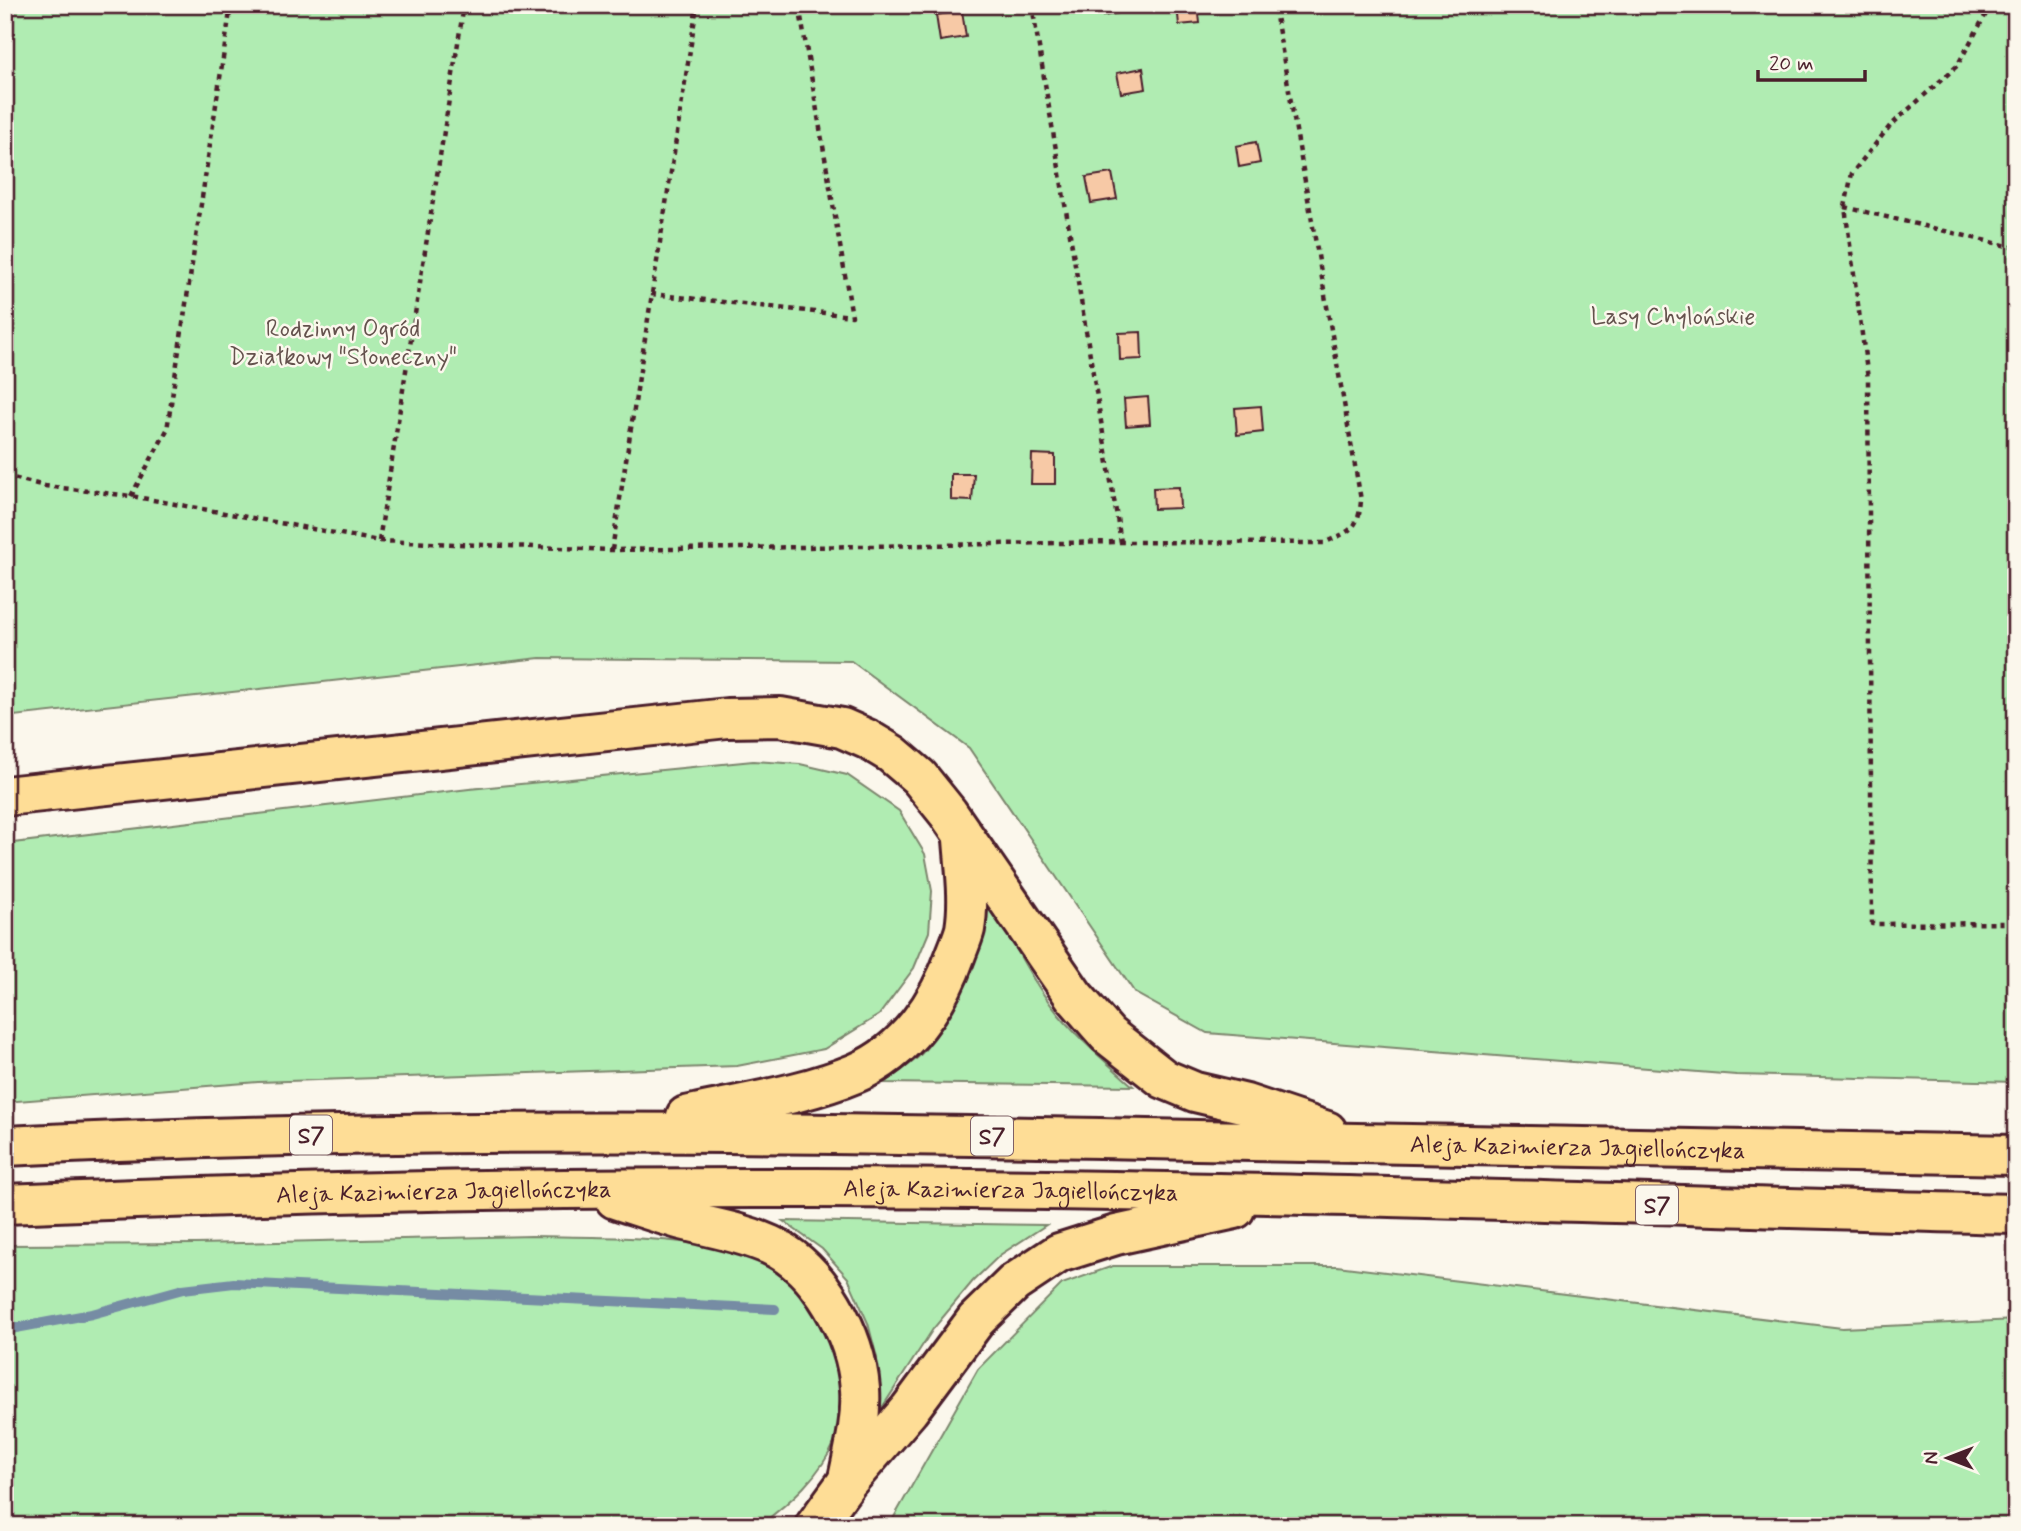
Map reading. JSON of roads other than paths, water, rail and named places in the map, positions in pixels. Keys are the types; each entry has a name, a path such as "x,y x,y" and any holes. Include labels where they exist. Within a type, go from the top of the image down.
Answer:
{"highway":[{"path":"5,796 727,718 780,717 842,728 892,754 919,777 948,813 1074,996 1108,1035 1138,1060 1164,1079 1195,1092 1246,1104 1366,1143"},
{"path":"618,1131 820,1086 860,1072 898,1047 928,1013 950,971 965,930 967,892 964,839"},
{"name":"Aleja Kazimierza Jagiellończyka","path":"5,1146 151,1138 618,1131 2016,1155"},
{"path":"580,1188 682,1220 734,1231 772,1246 806,1269 833,1306 849,1340 860,1388 858,1425 847,1482"},
{"name":"Aleja Kazimierza Jagiellończyka","path":"5,1204 173,1197 580,1188 817,1188 1298,1195 2016,1214"},
{"path":"815,1526 847,1482 909,1410 976,1320 1014,1283 1059,1252 1116,1235 1298,1195"}],"waterway":[{"path":"5,1330 92,1314 183,1289 234,1283 775,1309"}],"park label":[{"name":"Lasy Chylońskie","path":"1673,316"},
{"name":"Rodzinny Ogród Działkowy \"Słoneczny\"","path":"343,342"}]}
